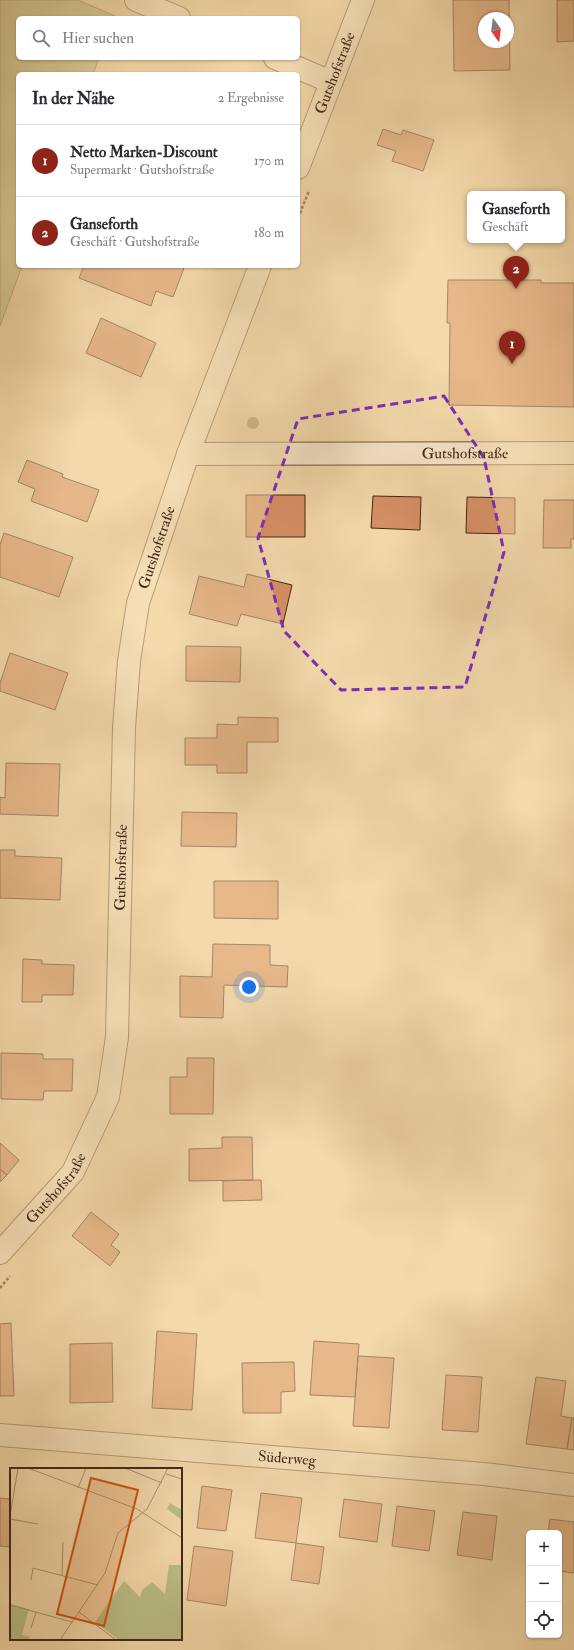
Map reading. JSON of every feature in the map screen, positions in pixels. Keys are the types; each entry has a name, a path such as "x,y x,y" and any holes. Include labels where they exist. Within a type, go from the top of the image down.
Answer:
{"street":[{"path":"136,0 174,16"},
{"name":"Gutshofstraße","path":"300,163 363,0"},
{"path":"279,60 331,82"},
{"name":"Gutshofstraße","path":"0,1253 73,1172 108,1097 117,1037 124,728 129,661 138,603 188,454 259,268"},
{"name":"Gutshofstraße","path":"188,454 574,453"},
{"name":"Süderweg","path":"0,1435 484,1474 574,1485"}],"path":[{"path":"0,1288 10,1276"}],"highlighted area":[{"path":"444,396 484,458 504,552 465,687 341,690 284,631 258,538 298,419"}],"green space":[{"path":"0,0 78,0 115,16 16,16 16,60 98,60 94,72 16,72 16,268 21,268 0,326"}],"building":[{"path":"453,0 509,0 509,12 478,12 478,48 510,48 510,70 454,71"},
{"path":"557,0 574,0 574,41 557,42"},
{"path":"383,129 401,135 403,130 434,140 423,171 392,161 396,151 377,145"},
{"path":"83,268 184,268 173,297 156,291 151,306 79,278"},
{"path":"448,280 541,280 541,283 574,283 574,407 449,405 450,323 447,323"},
{"path":"101,318 156,343 141,377 86,353"},
{"path":"27,460 63,474 62,477 99,490 87,522 31,501 35,489 18,482"},
{"path":"246,495 305,495 305,537 246,537"},
{"path":"373,496 421,497 420,530 371,528"},
{"path":"467,497 515,498 515,534 466,533"},
{"path":"544,500 574,500 574,539 571,539 571,548 543,548"},
{"path":"4,533 73,557 59,597 0,577 0,545"},
{"path":"247,574 292,585 283,624 241,614 237,626 189,614 199,576 244,587"},
{"path":"186,646 241,647 240,682 186,681"},
{"path":"10,653 68,673 55,710 0,691 0,683"},
{"path":"238,717 278,718 278,742 247,742 247,773 217,773 217,765 185,765 185,738 217,738 217,724 238,725"},
{"path":"6,763 60,764 58,816 0,814 0,797 5,798"},
{"path":"182,812 237,813 236,847 181,846"},
{"path":"0,850 15,850 15,856 62,858 60,900 0,898"},
{"path":"214,881 278,881 278,919 214,918"},
{"path":"213,944 270,945 270,965 288,966 287,987 224,985 223,1018 180,1017 180,976 212,977"},
{"path":"23,959 42,960 42,964 74,965 73,995 42,995 42,1002 22,1002"},
{"path":"1,1053 43,1054 43,1059 73,1059 72,1091 44,1091 43,1100 1,1099"},
{"path":"187,1058 214,1058 213,1114 170,1114 170,1077 187,1077"},
{"path":"222,1137 252,1137 253,1180 189,1181 189,1149 222,1148"},
{"path":"0,1143 19,1160 7,1175 0,1169"},
{"path":"0,1169 7,1175 0,1182"},
{"path":"261,1180 262,1200 223,1201 223,1181"},
{"path":"91,1212 119,1234 111,1245 120,1252 110,1266 72,1236"},
{"path":"11,1323 14,1396 0,1396 0,1324"},
{"path":"157,1331 197,1334 192,1410 152,1408"},
{"path":"314,1341 359,1344 355,1397 310,1395"},
{"path":"112,1343 113,1402 70,1403 70,1344"},
{"path":"358,1356 394,1358 389,1428 353,1426"},
{"path":"294,1362 295,1391 281,1392 281,1413 243,1413 242,1363"},
{"path":"446,1375 482,1377 478,1432 442,1430"},
{"path":"536,1377 566,1381 561,1416 572,1418 567,1449 526,1444"},
{"path":"572,1418 574,1418 574,1450 567,1449"},
{"path":"202,1486 232,1490 226,1531 197,1528"},
{"path":"261,1493 302,1498 296,1543 255,1538"},
{"path":"0,1498 10,1499 10,1547 0,1546"},
{"path":"344,1499 382,1504 377,1542 339,1537"},
{"path":"397,1506 435,1511 429,1551 392,1546"},
{"path":"463,1512 497,1516 492,1560 457,1555"},
{"path":"550,1519 574,1522 574,1573 562,1571 562,1530 548,1530"},
{"path":"296,1543 324,1547 319,1584 291,1580"},
{"path":"194,1546 233,1551 226,1606 187,1600"}],"place":[{"name":"Ganseforth","path":"516,289"},
{"name":"Netto Marken-Discount","path":"512,364"}]}
